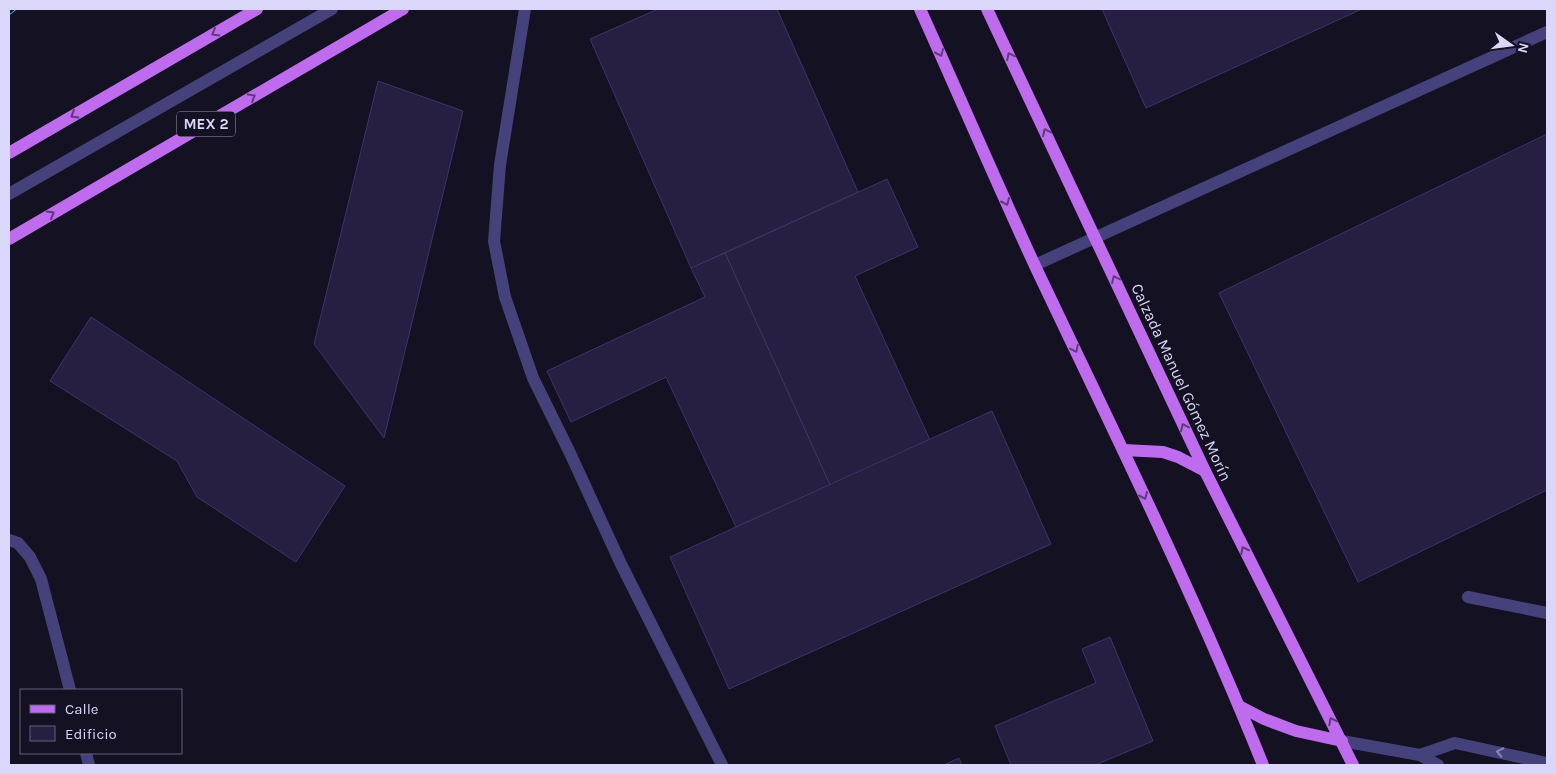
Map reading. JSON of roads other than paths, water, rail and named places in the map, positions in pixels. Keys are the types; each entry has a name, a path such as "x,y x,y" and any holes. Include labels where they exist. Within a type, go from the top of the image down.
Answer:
{"main road":[{"path":"9,153 257,9"},
{"name":"MEX 2","path":"9,239 403,9"},
{"path":"920,9 1035,265 1124,450 1239,706 1262,765"},
{"name":"Calzada Manuel Gómez Morín","path":"987,9 1205,471 1354,765"},
{"path":"1124,450 1163,452 1178,457 1205,471"},
{"path":"1239,706 1264,719 1296,731 1342,741"}],"lane":[{"path":"9,194 332,9"},
{"path":"524,9 500,165 494,241 505,297 533,378 621,564 722,765"},
{"path":"1035,265 1547,32"},
{"path":"9,540 18,543 30,557 41,579 70,689"},
{"path":"1468,597 1547,613"},
{"path":"1342,741 1420,755 1438,765"},
{"path":"1420,755 1455,743 1547,763"}],"railway":[{"path":"9,12 13,9"}]}
